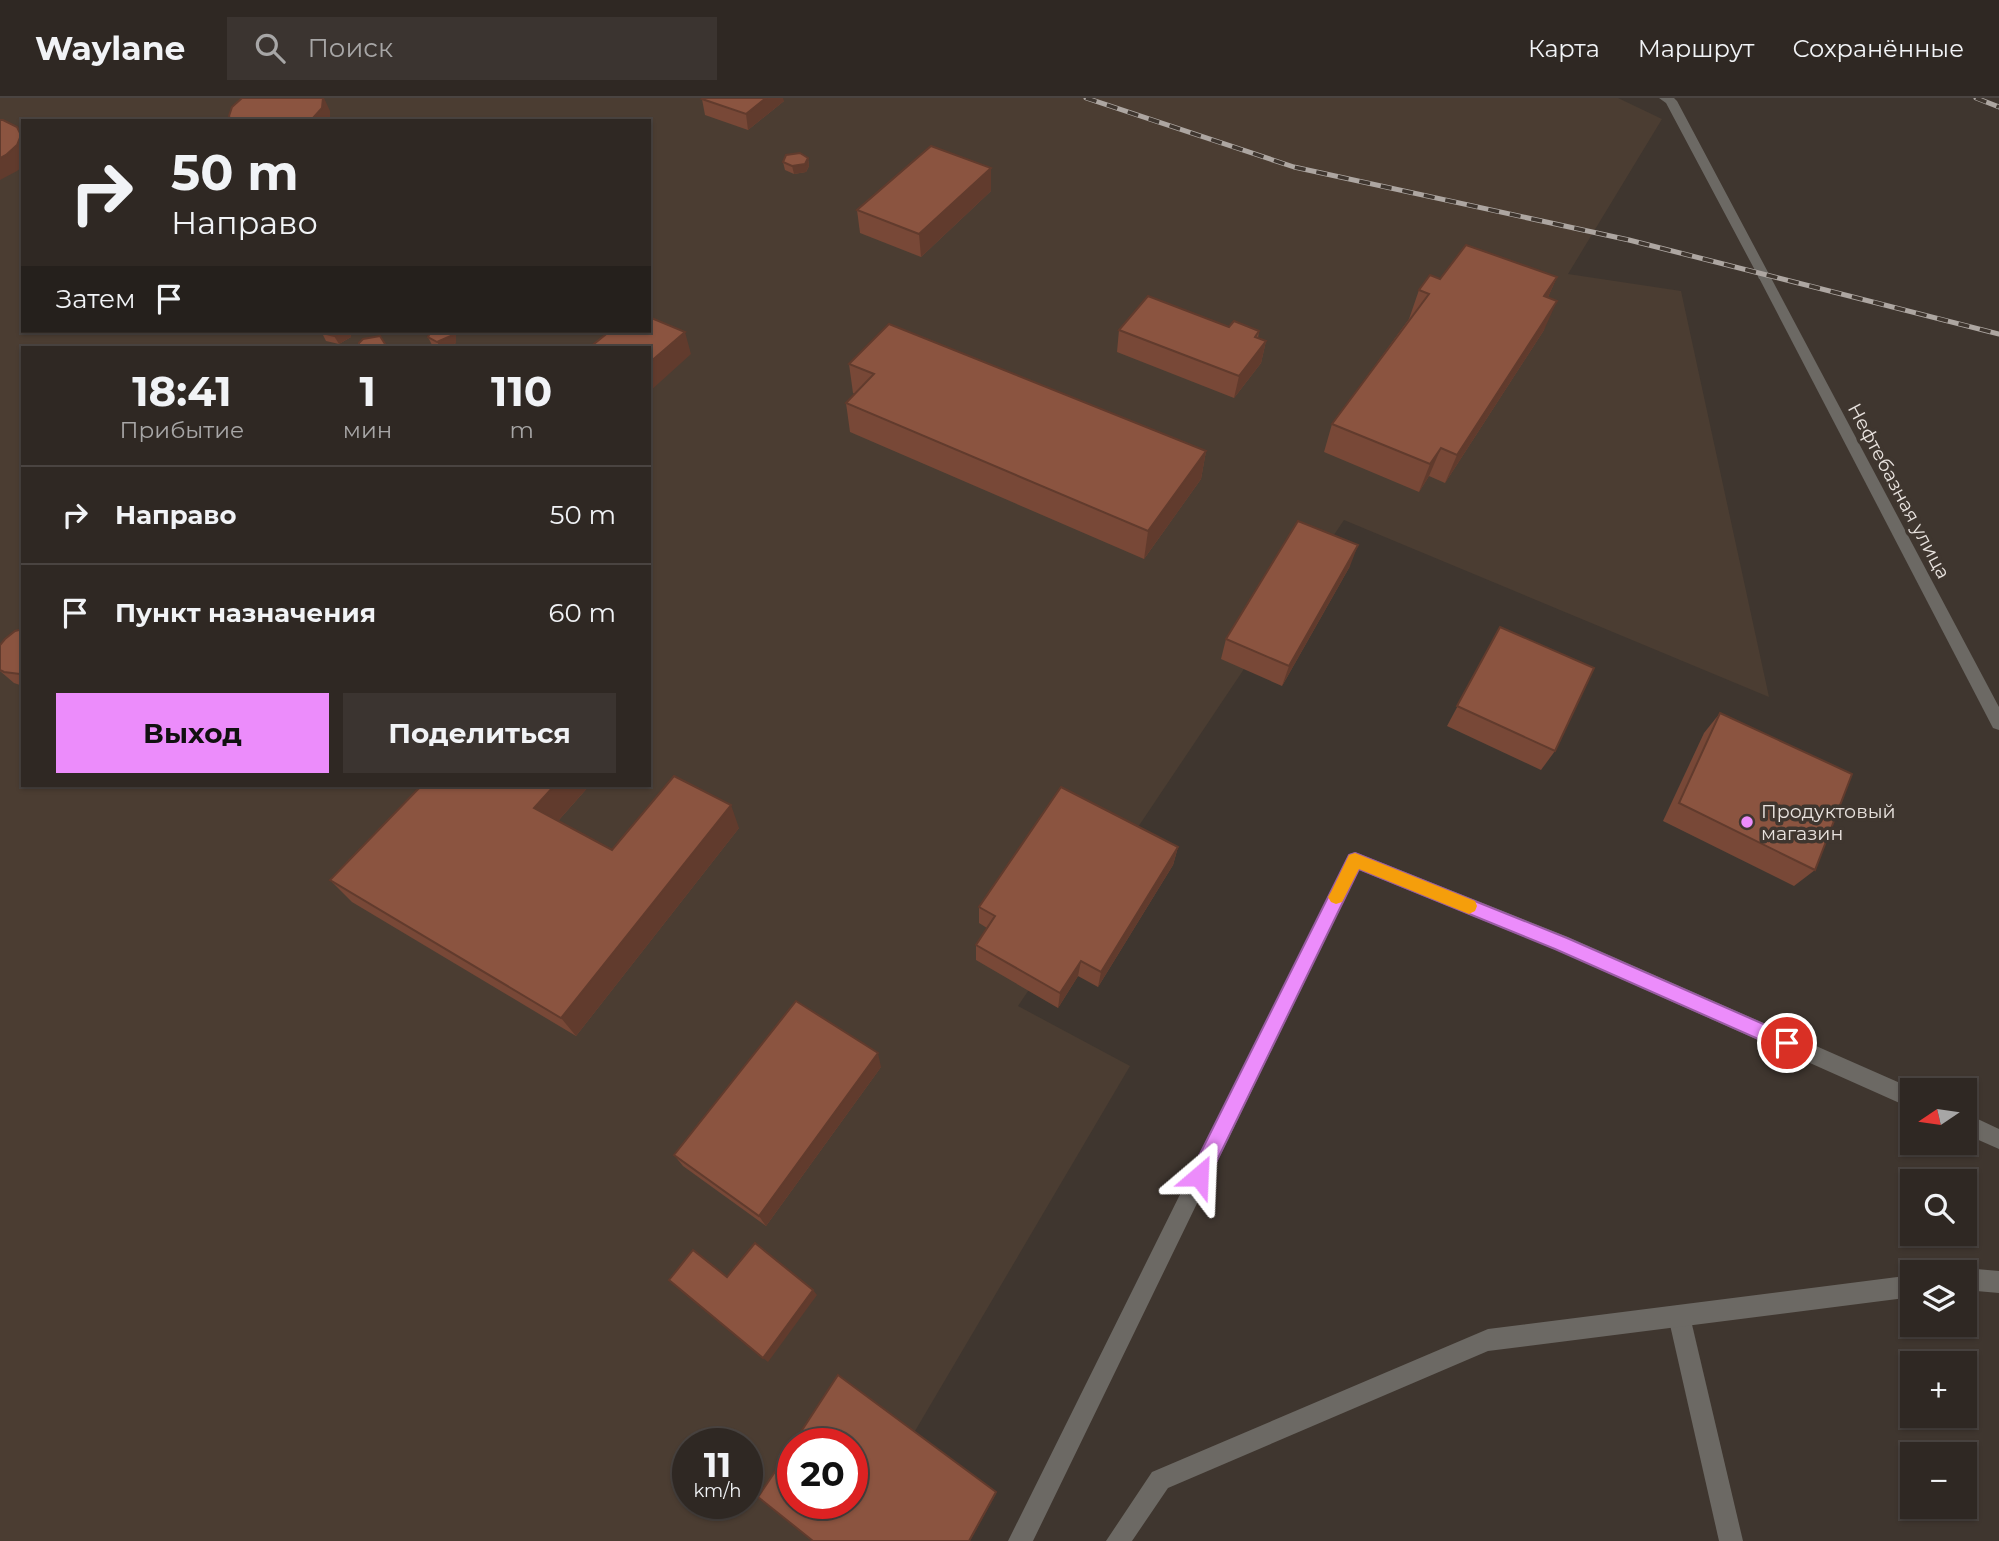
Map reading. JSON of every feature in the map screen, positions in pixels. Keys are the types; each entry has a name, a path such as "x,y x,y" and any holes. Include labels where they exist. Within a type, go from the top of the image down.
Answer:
{"street":[{"name":"Нефтебазная улица","path":"1665,98 1671,101 1999,723"},
{"path":"1020,1541 1355,860 1561,943 1900,1093"},
{"path":"1978,1129 1999,1139"},
{"path":"1977,1280 1999,1282"},
{"path":"1118,1541 1160,1480 1488,1340 1900,1288"},
{"path":"1679,1315 1731,1541"}],"shaded area":[{"path":"0,98 1618,98 1662,119 1568,274 1681,291 1769,697 1344,520 1018,1006 1130,1066 905,1448 965,1541 0,1541"}],"building":[{"path":"242,98 323,98 322,108 311,119 230,119 232,107"},
{"path":"766,98 746,114 702,99"},
{"path":"0,120 17,127 21,135 17,145 0,158"},
{"path":"931,146 991,168 919,234 857,210"},
{"path":"800,153 808,158 805,164 792,166 783,162 786,155"},
{"path":"1466,245 1557,277 1544,296 1557,301 1457,455 1441,448 1430,464 1332,424 1429,294 1419,290 1430,275 1440,279"},
{"path":"1148,296 1229,327 1234,321 1259,331 1255,337 1266,341 1239,376 1119,330"},
{"path":"651,318 685,332 651,361 651,346 591,346 608,333 651,333"},
{"path":"889,324 1206,451 1148,531 846,403 874,374 849,364"},
{"path":"430,333 453,335 437,342 428,337"},
{"path":"380,336 385,344 359,346 363,339"},
{"path":"1298,521 1358,545 1289,666 1226,639"},
{"path":"1500,627 1594,668 1555,751 1457,706"},
{"path":"21,630 20,674 0,670 0,645 15,631"},
{"path":"1720,713 1852,774 1815,870 1679,803"},
{"path":"674,776 731,805 561,1018 330,880 420,787 553,787 534,808 612,850"},
{"path":"1061,787 1178,847 1101,972 1081,961 1060,993 976,945 995,916 979,907"},
{"path":"796,1001 878,1053 759,1216 674,1155"},
{"path":"755,1243 813,1290 763,1358 669,1280 693,1250 727,1277"},
{"path":"838,1375 996,1492 969,1541 813,1541 786,1519 868,1519 868,1428 803,1428"},
{"path":"777,1469 777,1512 763,1501 763,1490"}],"railway":[{"path":"1086,98 1294,167 1629,240 1999,334"},
{"path":"1976,98 1999,107"}],"slow traffic":[{"path":"1336,897 1355,860 1469,906"}],"place":[{"name":"Продуктовый магазин","path":"1747,822"}],"route":[{"path":"1199,1176 1355,860 1561,943 1787,1043"}]}
